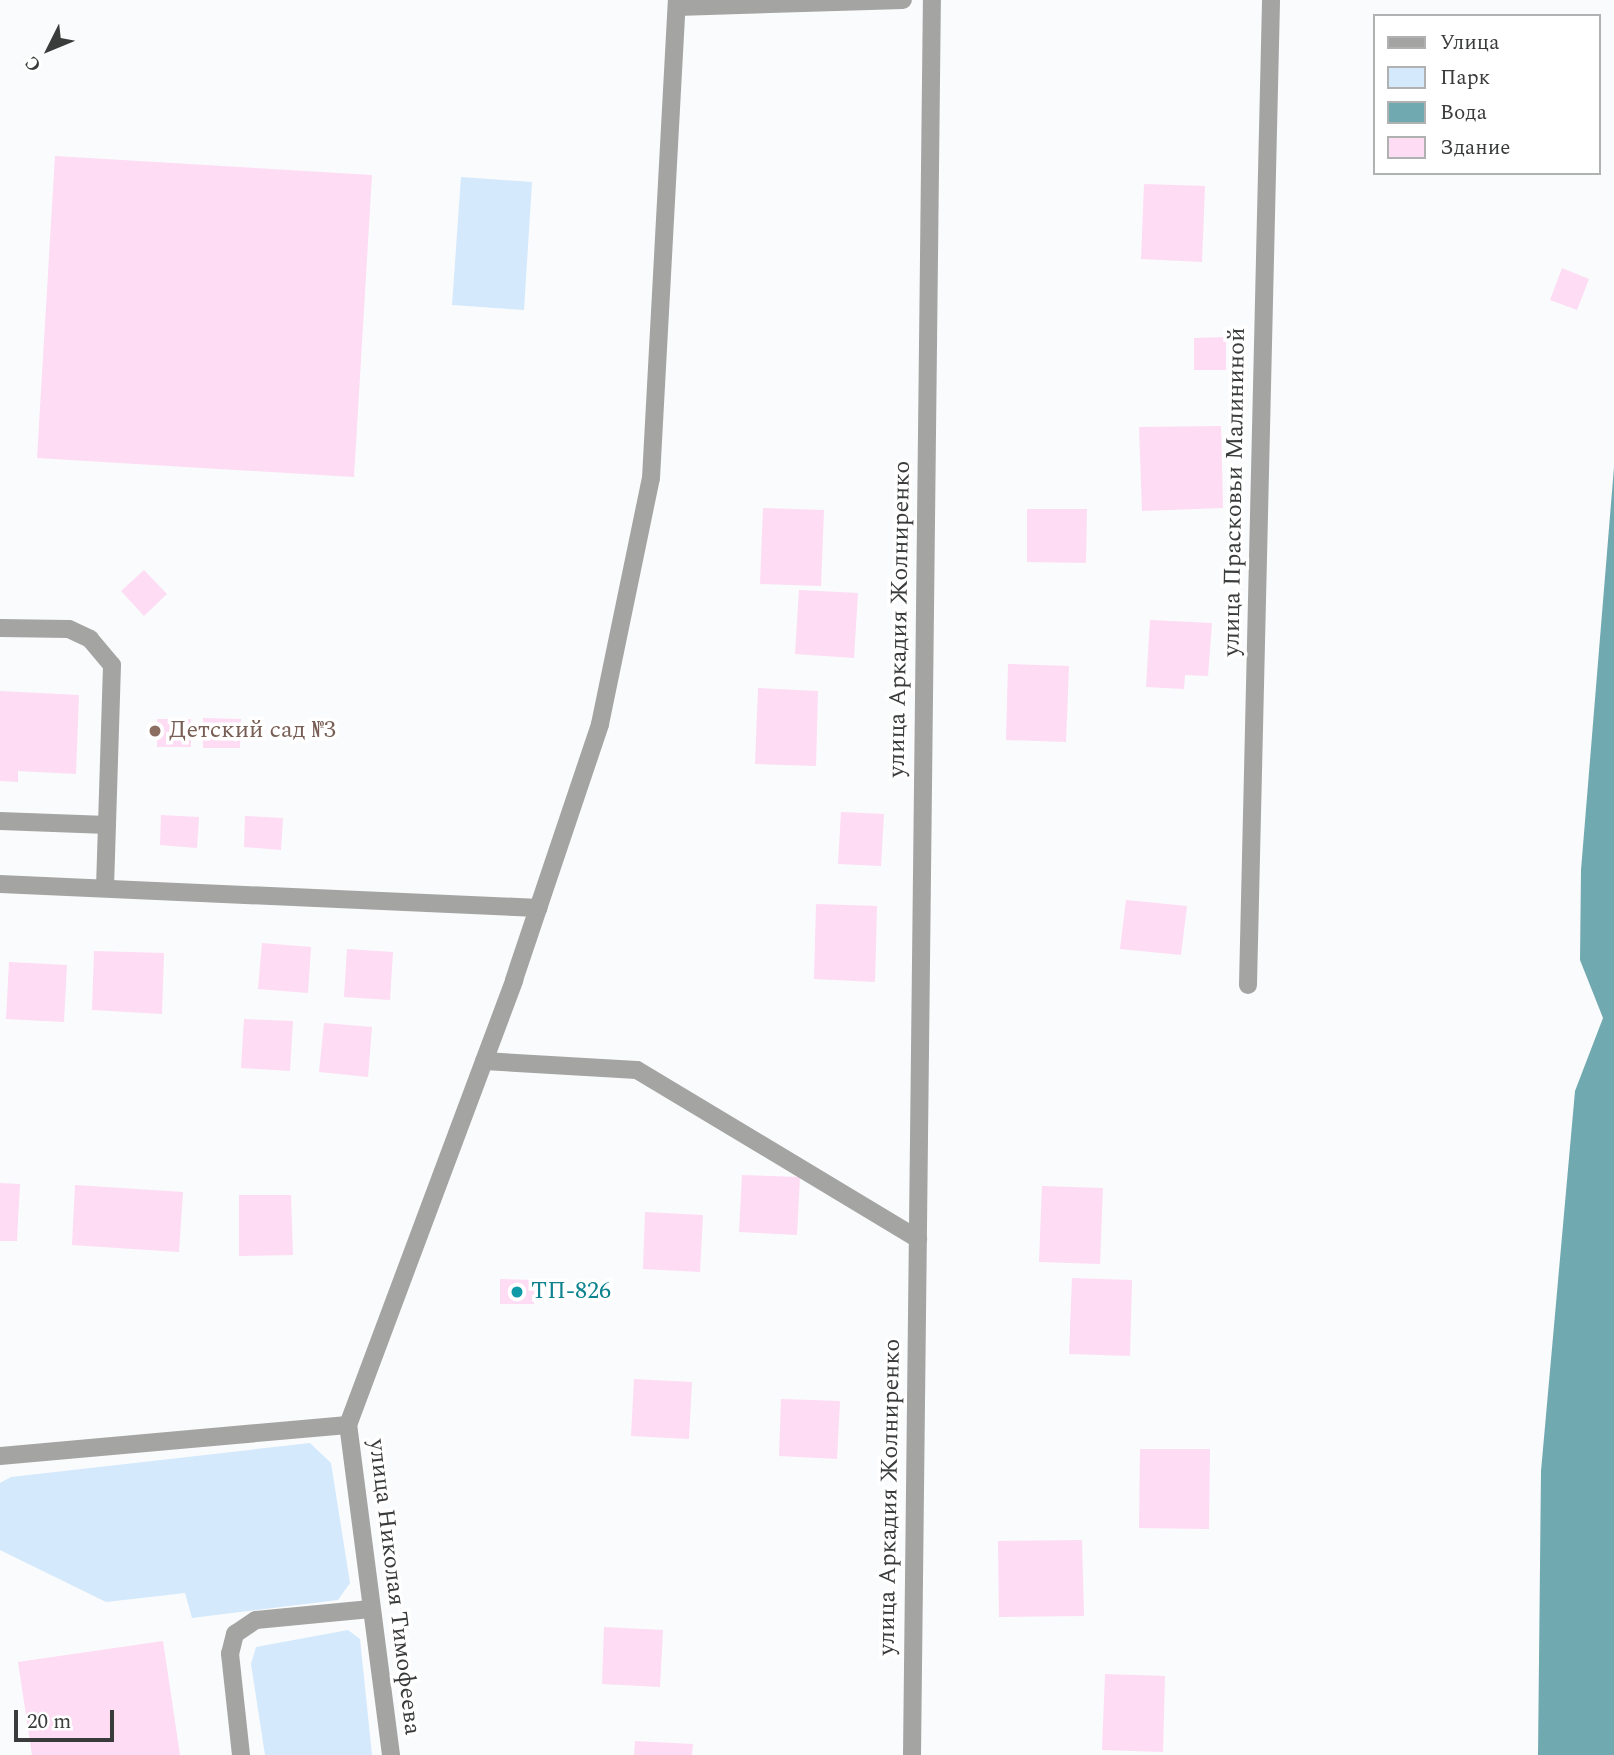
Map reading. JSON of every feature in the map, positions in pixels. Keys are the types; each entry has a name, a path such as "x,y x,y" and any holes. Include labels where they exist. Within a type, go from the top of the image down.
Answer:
{"street":[{"path":"0,1456 348,1426 484,1060 600,724 651,478 677,4 902,0"},
{"name":"улица Аркадия Жолниренко","path":"912,1755 932,0"},
{"name":"улица Прасковьи Малининой","path":"1248,985 1271,0"},
{"path":"0,628 69,629 90,639 112,665 105,887"},
{"path":"0,821 107,825"},
{"path":"0,884 538,908"},
{"path":"484,1060 637,1070 918,1239"},
{"name":"улица Николая Тимофеева","path":"348,1426 391,1755"},
{"path":"241,1755 230,1654 235,1634 257,1620 370,1609"}],"green space":[{"path":"461,177 532,182 524,310 452,305"},
{"path":"310,1443 331,1463 350,1583 338,1600 192,1618 185,1593 106,1602 0,1550 0,1483 11,1477"},
{"path":"348,1630 360,1639 372,1755 265,1755 251,1664 256,1647"}],"water":[{"path":"1614,467 1614,1755 1538,1755 1541,1471 1575,1091 1603,1018 1580,960 1581,870"}],"building":[{"path":"55,156 372,175 354,477 37,458"},
{"path":"1144,184 1205,186 1202,262 1141,259"},
{"path":"1562,268 1589,279 1577,310 1550,300"},
{"path":"1226,337 1226,370 1194,370 1194,338"},
{"path":"1221,426 1223,508 1142,511 1139,427"},
{"path":"763,508 824,510 821,586 760,584"},
{"path":"1027,509 1087,509 1086,563 1027,562"},
{"path":"144,570 167,594 144,616 121,591"},
{"path":"799,590 858,593 854,658 795,654"},
{"path":"1150,620 1212,623 1208,676 1185,675 1184,689 1146,687"},
{"path":"1008,664 1069,666 1066,742 1006,740"},
{"path":"758,688 818,691 816,766 755,764"},
{"path":"0,691 79,695 76,774 18,771 18,782 0,781"},
{"path":"203,718 241,719 240,748 203,748"},
{"path":"157,719 191,719 191,747 157,747"},
{"path":"841,812 884,814 881,866 838,864"},
{"path":"161,815 199,817 197,848 160,845"},
{"path":"245,816 283,818 281,850 244,847"},
{"path":"1126,900 1187,906 1181,955 1120,949"},
{"path":"816,904 877,906 875,982 814,979"},
{"path":"262,943 311,947 308,993 258,989"},
{"path":"347,949 393,952 390,1000 344,997"},
{"path":"94,951 164,953 162,1014 92,1010"},
{"path":"9,962 67,965 64,1022 6,1019"},
{"path":"244,1019 293,1021 290,1071 241,1068"},
{"path":"324,1023 372,1027 368,1077 319,1072"},
{"path":"742,1175 800,1177 797,1235 739,1232"},
{"path":"0,1183 20,1184 17,1241 0,1241"},
{"path":"75,1185 183,1192 179,1252 72,1245"},
{"path":"1042,1186 1103,1188 1100,1264 1039,1262"},
{"path":"239,1195 291,1195 293,1255 239,1256"},
{"path":"645,1212 703,1215 700,1272 643,1269"},
{"path":"1072,1278 1132,1280 1130,1356 1069,1354"},
{"name":"ТП-826","path":"500,1279 535,1280 534,1304 500,1304"},
{"path":"634,1379 692,1382 689,1439 631,1436"},
{"path":"781,1399 840,1401 837,1459 779,1456"},
{"path":"1140,1449 1210,1449 1209,1529 1139,1528"},
{"path":"1082,1540 1084,1616 999,1617 998,1541"},
{"path":"604,1627 663,1630 660,1687 602,1684"},
{"path":"163,1641 180,1755 32,1755 18,1662"},
{"path":"1105,1674 1165,1676 1163,1752 1102,1750"},
{"path":"635,1741 693,1744 692,1755 634,1755"}],"place":[{"name":"Детский сад №3","path":"155,731"},
{"name":"ТП-826","path":"517,1292"}]}
